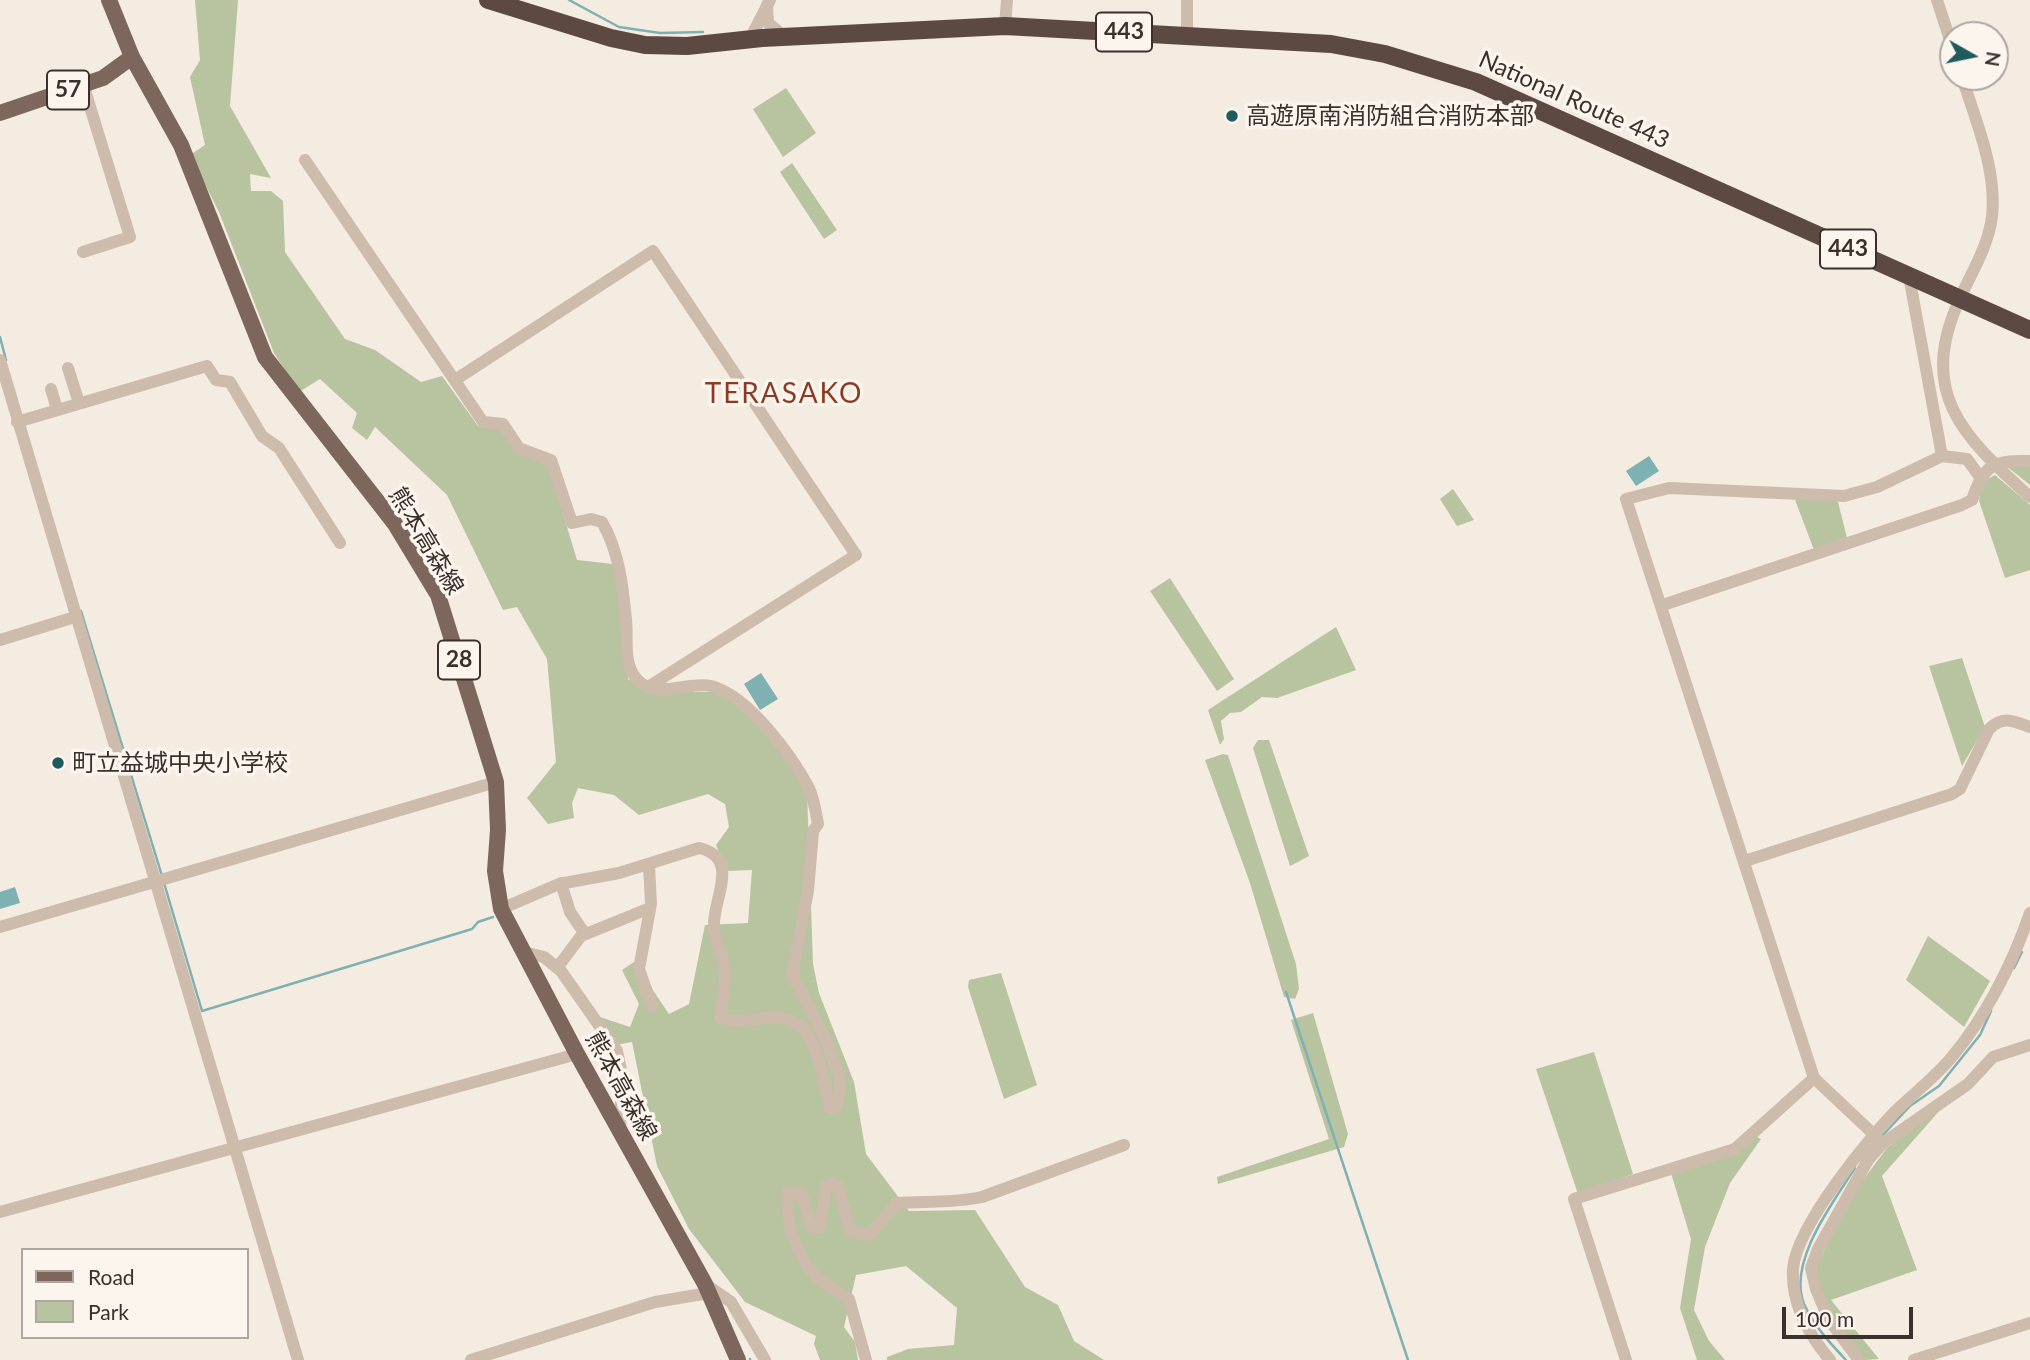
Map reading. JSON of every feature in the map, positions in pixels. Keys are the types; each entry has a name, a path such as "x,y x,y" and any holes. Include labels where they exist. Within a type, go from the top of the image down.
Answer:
{"highway":[{"name":"National Route 443","path":"488,0 611,38 645,45 687,46 750,39 1005,26 1331,44 1385,54 1476,82 2030,330"}],"main road":[{"name":"熊本高森線","path":"109,0 132,57 181,145 265,357 305,413 395,524 438,595 496,782 498,830 495,872 501,908 707,1288 738,1360"},
{"name":"57","path":"0,113 103,78 132,57"}],"street":[{"path":"1005,26 1007,0"},
{"path":"1186,35 1187,0"},
{"path":"1937,0 1944,21"},
{"path":"750,39 768,3"},
{"path":"768,3 768,23 785,37"},
{"path":"83,84 130,237 83,252"},
{"path":"1966,91 1986,152 1993,191 1989,233 1948,332 1943,365 1947,400 1958,424 1994,464 2030,497"},
{"path":"305,160 482,422 503,424 519,448 551,460 572,523 591,519 602,522 620,568 628,662 636,678 648,687 665,690 700,684 715,687 743,704 777,740 810,790 818,824 813,831 808,891 792,975 826,1040 839,1076 840,1093 836,1107 830,1108 824,1090 823,1067 806,1035 796,1023 778,1017 731,1022 721,1018 724,964 718,952 713,925 722,882 717,855 699,848 649,865 561,883 501,908"},
{"path":"455,380 653,251 856,555 648,687"},
{"path":"1909,276 1942,456"},
{"path":"0,360 298,1360"},
{"path":"17,422 207,366 216,380 230,382 262,436 279,448 340,543"},
{"path":"68,368 79,403"},
{"path":"51,389 57,409"},
{"path":"1879,1138 1814,1078 1663,605 1626,499 1669,488 1844,496 1877,487 1942,456 1967,459 1980,477"},
{"path":"1663,605 1962,505 1972,500 1980,477 1994,464 2003,460 2030,461"},
{"path":"0,640 75,617"},
{"path":"1745,861 1952,793 1960,789 1989,729 1996,722 2004,719 2030,727"},
{"path":"0,927 155,879 496,782"},
{"path":"649,865 650,908 639,969 652,1006"},
{"path":"561,883 570,912 585,934"},
{"path":"557,968 585,934 650,908"},
{"path":"1830,1360 1814,1342 1796,1302 1793,1266 1809,1228 1842,1174 1879,1138 1951,1058 1972,1029 2007,966 2030,914"},
{"path":"524,952 544,957 557,968 617,1051 622,1074 620,1130"},
{"path":"1859,1360 1829,1320 1811,1268 1818,1249 1879,1138 1968,1084 1993,1057 2030,1045"},
{"path":"0,1212 578,1054"},
{"path":"1626,1360 1574,1199 1735,1149 1814,1078"},
{"path":"866,1360 861,1350 849,1299 824,1283 793,1243 787,1212 788,1192 802,1194 811,1228 820,1227 823,1195 826,1187 832,1184 839,1188 850,1231 870,1235 897,1203 949,1199 962,1201 982,1196 1124,1145"},
{"path":"471,1360 707,1288 731,1302 765,1360"},
{"path":"1914,1360 2030,1322"}],"green space":[{"path":"195,0 238,0 230,106 271,178 250,174 251,191 271,191 283,201 285,252 345,339 375,350 421,382 442,376 478,426 500,428 548,464 577,560 613,564 624,624 628,679 651,692 716,692 742,708 775,744 807,791 813,964 819,993 854,1082 866,1154 909,1211 975,1210 1025,1287 1058,1305 1074,1341 1104,1360 887,1360 887,1357 908,1349 954,1345 957,1308 906,1266 856,1275 844,1327 855,1342 858,1360 820,1360 814,1344 816,1336 745,1302 689,1229 657,1166 632,1042 616,1045 600,1017 630,1027 639,1004 622,970 634,962 669,1014 689,1004 705,925 748,923 752,870 726,871 716,845 729,827 725,804 708,794 639,815 614,795 578,788 572,803 574,818 548,824 527,798 556,762 547,659 517,607 503,610 447,495 375,427 367,440 352,428 357,413 320,379 299,392 274,353 219,212 192,158 193,153 205,145 190,77 200,60"},
{"path":"786,88 816,133 783,157 753,109"},
{"path":"792,163 837,230 824,239 780,172"},
{"path":"2030,464 2030,485 2005,465"},
{"path":"1995,475 2030,505 2030,570 2005,578 1979,501 1982,482"},
{"path":"1453,489 1474,520 1457,526 1440,499"},
{"path":"1794,497 1837,498 1847,538 1814,550"},
{"path":"1170,578 1234,679 1217,691 1150,591"},
{"path":"1336,627 1356,670 1277,698 1262,697 1241,712 1230,713 1221,721 1224,739 1220,745 1208,710"},
{"path":"1962,658 1985,727 1962,766 1929,666"},
{"path":"1258,740 1269,740 1309,856 1290,866 1253,748"},
{"path":"1228,755 1296,964 1299,989 1295,999 1284,997 1250,883 1205,760"},
{"path":"1928,936 1990,981 1964,1027 1906,980"},
{"path":"1001,973 1037,1085 1004,1099 968,987 969,980"},
{"path":"1313,1013 1348,1134 1344,1147 1218,1184 1217,1177 1329,1139 1291,1020"},
{"path":"1594,1052 1633,1174 1578,1194 1536,1069"},
{"path":"1948,1101 1882,1176 1917,1270 1831,1300 1879,1359 1865,1360 1833,1319 1814,1271 1851,1196 1887,1148"},
{"path":"1755,1136 1761,1139 1730,1183 1705,1247 1694,1310 1709,1341 1725,1360 1697,1360 1680,1308 1691,1239 1671,1173"}],"water":[{"path":"1649,456 1659,471 1636,486 1626,471"},
{"path":"761,673 778,699 760,710 744,684"},
{"path":"15,887 20,903 0,909 0,892"}],"waterway":[{"path":"569,0 619,27 660,33 703,32"},
{"path":"0,337 6,360"},
{"path":"81,611 162,876"},
{"path":"164,883 202,1011 472,929 478,922 493,917"},
{"path":"2014,968 2022,952"},
{"path":"1286,992 1408,1360"},
{"path":"1882,1136 1910,1106 1939,1086 1980,1035 1991,1011"},
{"path":"1846,1360 1813,1320 1804,1304 1800,1287 1807,1251 1815,1233 1855,1168"}],"place":[{"name":"高遊原南消防組合消防本部","path":"1232,116"},
{"name":"町立益城中央小学校","path":"58,763"}],"district":[{"name":"TERASAKO","path":"784,394"}]}
